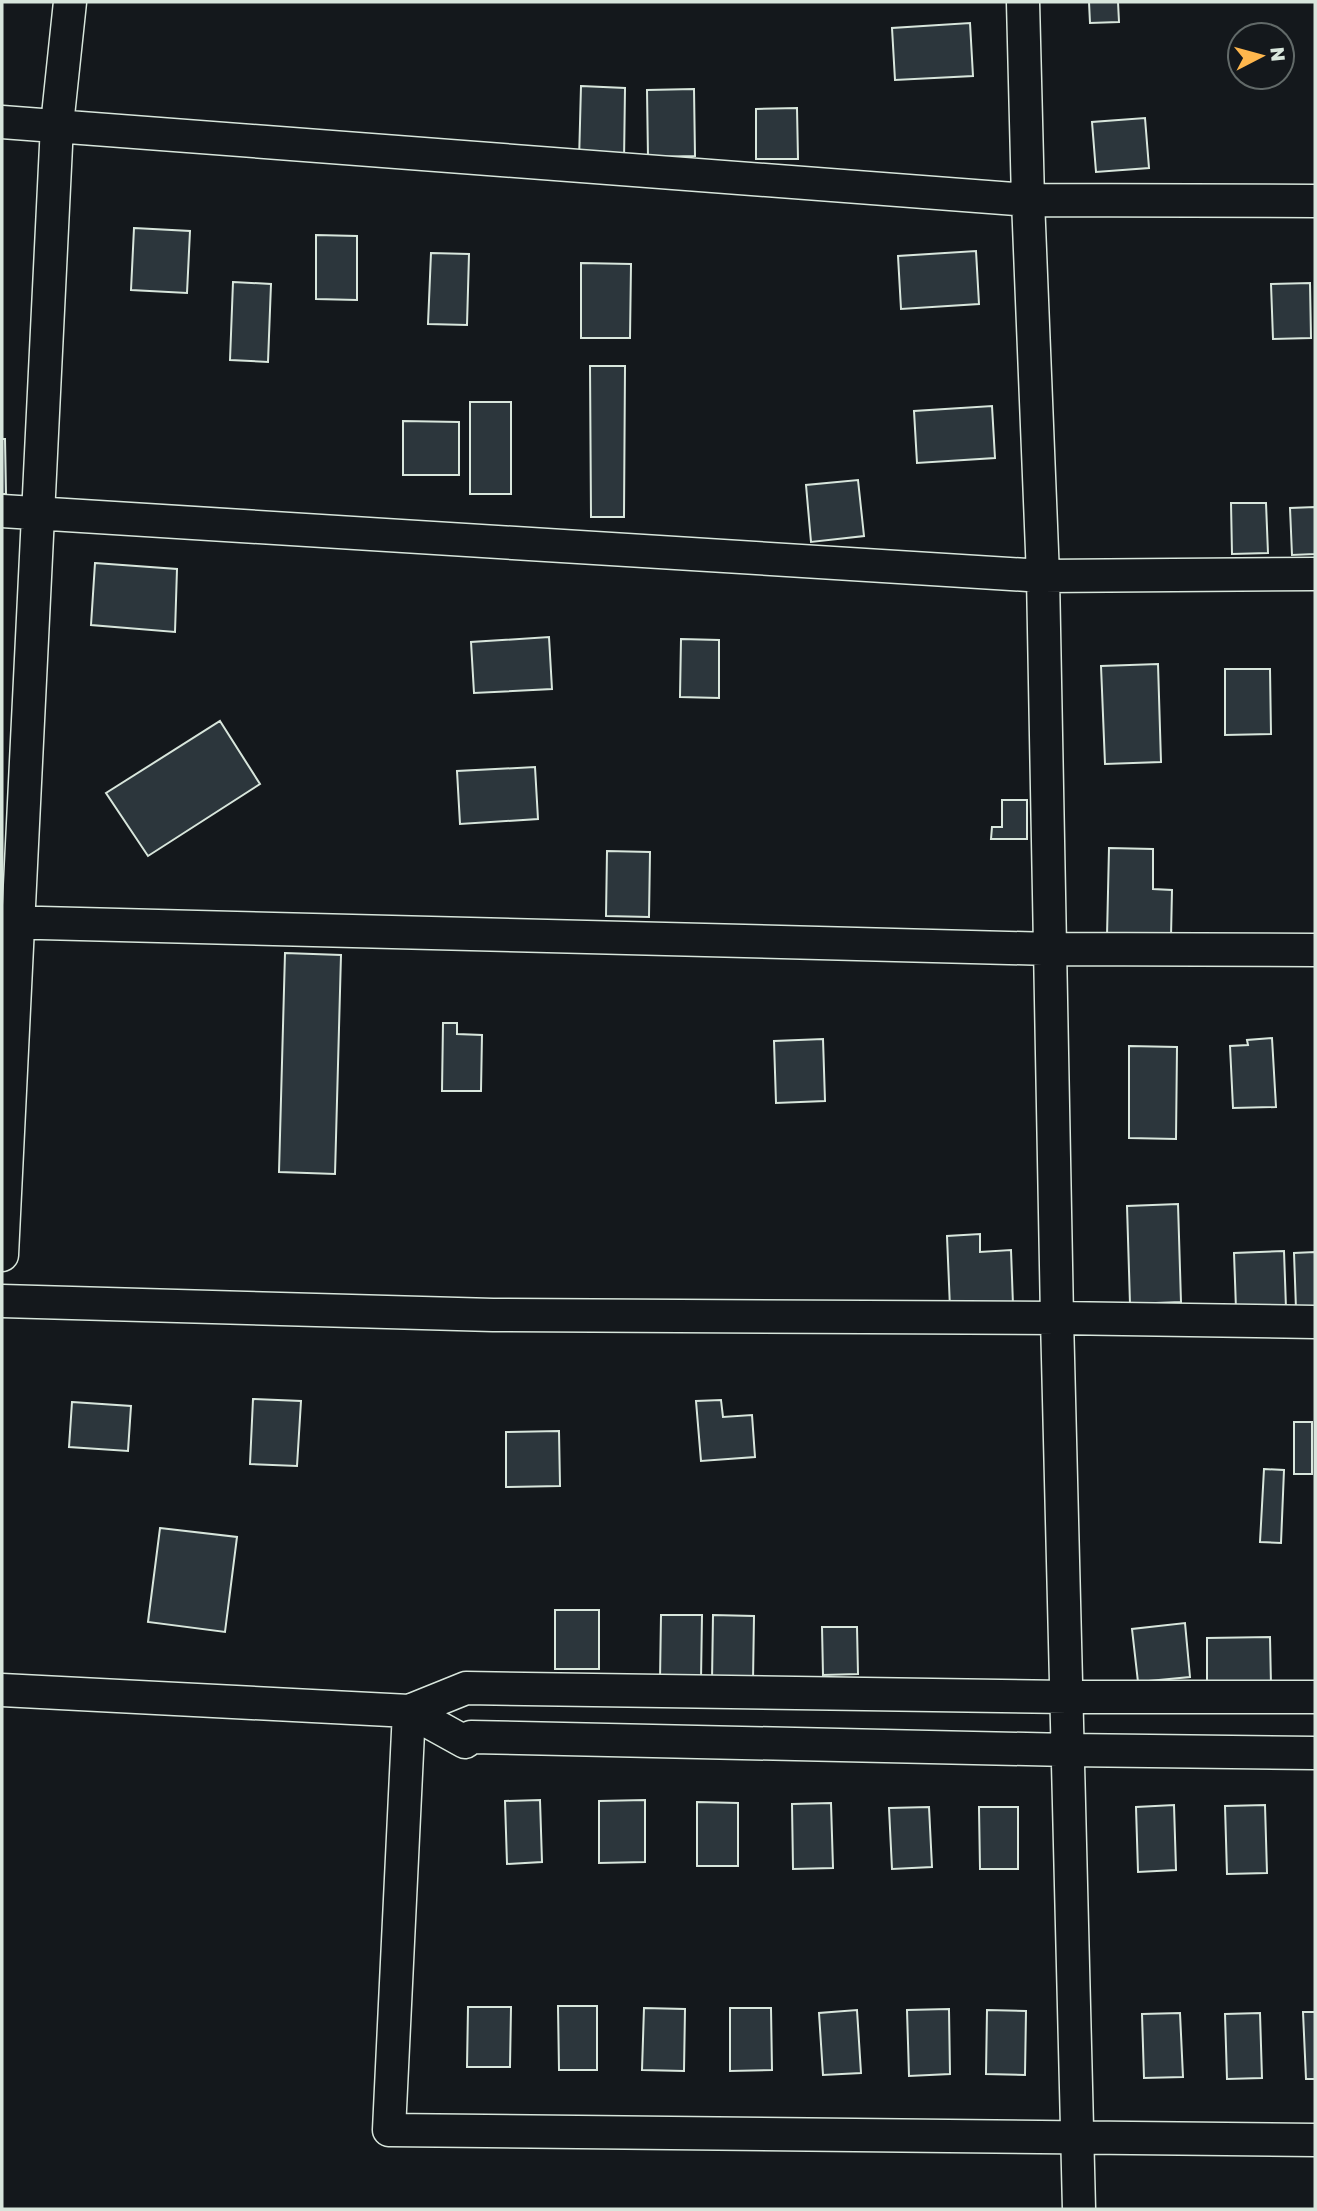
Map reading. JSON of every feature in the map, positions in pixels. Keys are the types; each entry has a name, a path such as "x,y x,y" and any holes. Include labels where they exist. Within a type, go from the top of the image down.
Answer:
{"street":[{"path":"2,1255 10,923 39,513 57,125 70,2"},
{"path":"1023,2 1028,200 1044,576 1057,1318 1079,2209"},
{"path":"2,122 1028,200 1315,201"},
{"path":"2,511 1044,576 1315,573"},
{"path":"10,923 1051,949 1315,950"},
{"path":"2,1301 493,1315 1315,1322"},
{"path":"2,1690 409,1711 466,1688 1067,1697 1315,1697"},
{"path":"409,1711 465,1742 471,1737 1315,1753"},
{"path":"409,1711 389,2130 1315,2140"}],"building":[{"path":"1089,2 1118,2 1119,22 1090,23"},
{"path":"970,23 973,76 895,80 892,28"},
{"path":"581,86 625,88 624,162 579,161"},
{"path":"694,89 695,156 648,157 647,90"},
{"path":"797,108 798,159 756,159 756,109"},
{"path":"1145,118 1149,168 1096,172 1092,122"},
{"path":"134,228 190,231 187,293 131,290"},
{"path":"316,235 357,236 357,300 316,299"},
{"path":"976,251 979,304 901,309 898,256"},
{"path":"431,253 469,254 467,325 428,324"},
{"path":"581,263 631,264 630,338 581,338"},
{"path":"233,282 271,284 268,362 230,360"},
{"path":"1310,283 1311,338 1273,339 1271,284"},
{"path":"590,366 625,366 624,517 591,517"},
{"path":"470,402 511,402 511,494 470,494"},
{"path":"992,406 995,458 917,463 914,411"},
{"path":"403,421 459,422 459,475 403,475"},
{"path":"2,439 5,439 6,494 2,494"},
{"path":"858,480 864,536 811,542 806,485"},
{"path":"1231,503 1266,503 1268,553 1232,554"},
{"path":"1315,507 1315,554 1292,555 1290,508"},
{"path":"95,563 177,569 175,632 91,625"},
{"path":"549,637 552,689 474,693 471,642"},
{"path":"681,639 719,640 719,698 680,697"},
{"path":"1158,664 1161,762 1105,764 1101,666"},
{"path":"1225,669 1270,669 1271,734 1225,735"},
{"path":"220,721 260,784 148,856 106,793"},
{"path":"535,767 538,819 460,824 457,771"},
{"path":"1002,800 1027,800 1027,839 991,839 992,827 1002,827"},
{"path":"1109,848 1153,849 1153,889 1172,890 1171,937 1107,936"},
{"path":"607,851 650,852 649,917 606,916"},
{"path":"285,953 341,955 335,1174 279,1172"},
{"path":"443,1023 457,1023 457,1034 482,1035 481,1091 442,1091"},
{"path":"1272,1038 1276,1107 1233,1108 1230,1046 1248,1045 1247,1040"},
{"path":"823,1039 825,1101 776,1103 774,1041"},
{"path":"1129,1046 1177,1047 1176,1139 1129,1138"},
{"path":"1178,1204 1181,1302 1130,1304 1127,1206"},
{"path":"980,1234 980,1252 1011,1250 1013,1305 950,1308 947,1236"},
{"path":"1284,1251 1286,1308 1236,1309 1234,1253"},
{"path":"1315,1252 1315,1308 1296,1309 1294,1253"},
{"path":"253,1399 301,1401 297,1466 250,1464"},
{"path":"721,1400 723,1417 752,1415 755,1457 701,1461 696,1401"},
{"path":"72,1402 131,1406 128,1451 69,1447"},
{"path":"1294,1422 1312,1422 1312,1474 1294,1474"},
{"path":"559,1431 560,1486 506,1487 506,1432"},
{"path":"1264,1469 1284,1470 1281,1543 1260,1542"},
{"path":"160,1528 237,1537 225,1632 148,1622"},
{"path":"555,1610 599,1610 599,1669 555,1669"},
{"path":"661,1615 702,1615 701,1680 660,1680"},
{"path":"713,1615 754,1616 753,1681 712,1681"},
{"path":"1185,1623 1190,1677 1138,1682 1132,1629"},
{"path":"822,1627 857,1627 858,1674 823,1675"},
{"path":"1270,1637 1271,1685 1207,1686 1207,1638"},
{"path":"540,1800 542,1862 507,1864 505,1801"},
{"path":"645,1800 645,1862 599,1863 599,1801"},
{"path":"697,1802 738,1803 738,1866 697,1866"},
{"path":"831,1803 833,1868 793,1869 792,1804"},
{"path":"1174,1805 1176,1870 1138,1872 1136,1807"},
{"path":"1265,1805 1267,1873 1227,1874 1225,1806"},
{"path":"929,1807 932,1867 892,1869 889,1808"},
{"path":"979,1807 1018,1807 1018,1869 980,1869"},
{"path":"558,2006 597,2006 597,2070 559,2070"},
{"path":"468,2007 511,2007 510,2067 467,2067"},
{"path":"644,2008 685,2009 684,2071 642,2070"},
{"path":"730,2008 771,2008 772,2070 730,2071"},
{"path":"949,2009 950,2074 909,2076 907,2010"},
{"path":"857,2010 861,2073 823,2075 819,2013"},
{"path":"987,2010 1026,2011 1025,2075 986,2074"},
{"path":"1303,2012 1315,2012 1315,2079 1306,2079"},
{"path":"1180,2013 1183,2077 1144,2078 1142,2014"},
{"path":"1260,2013 1262,2078 1227,2079 1225,2014"}]}
